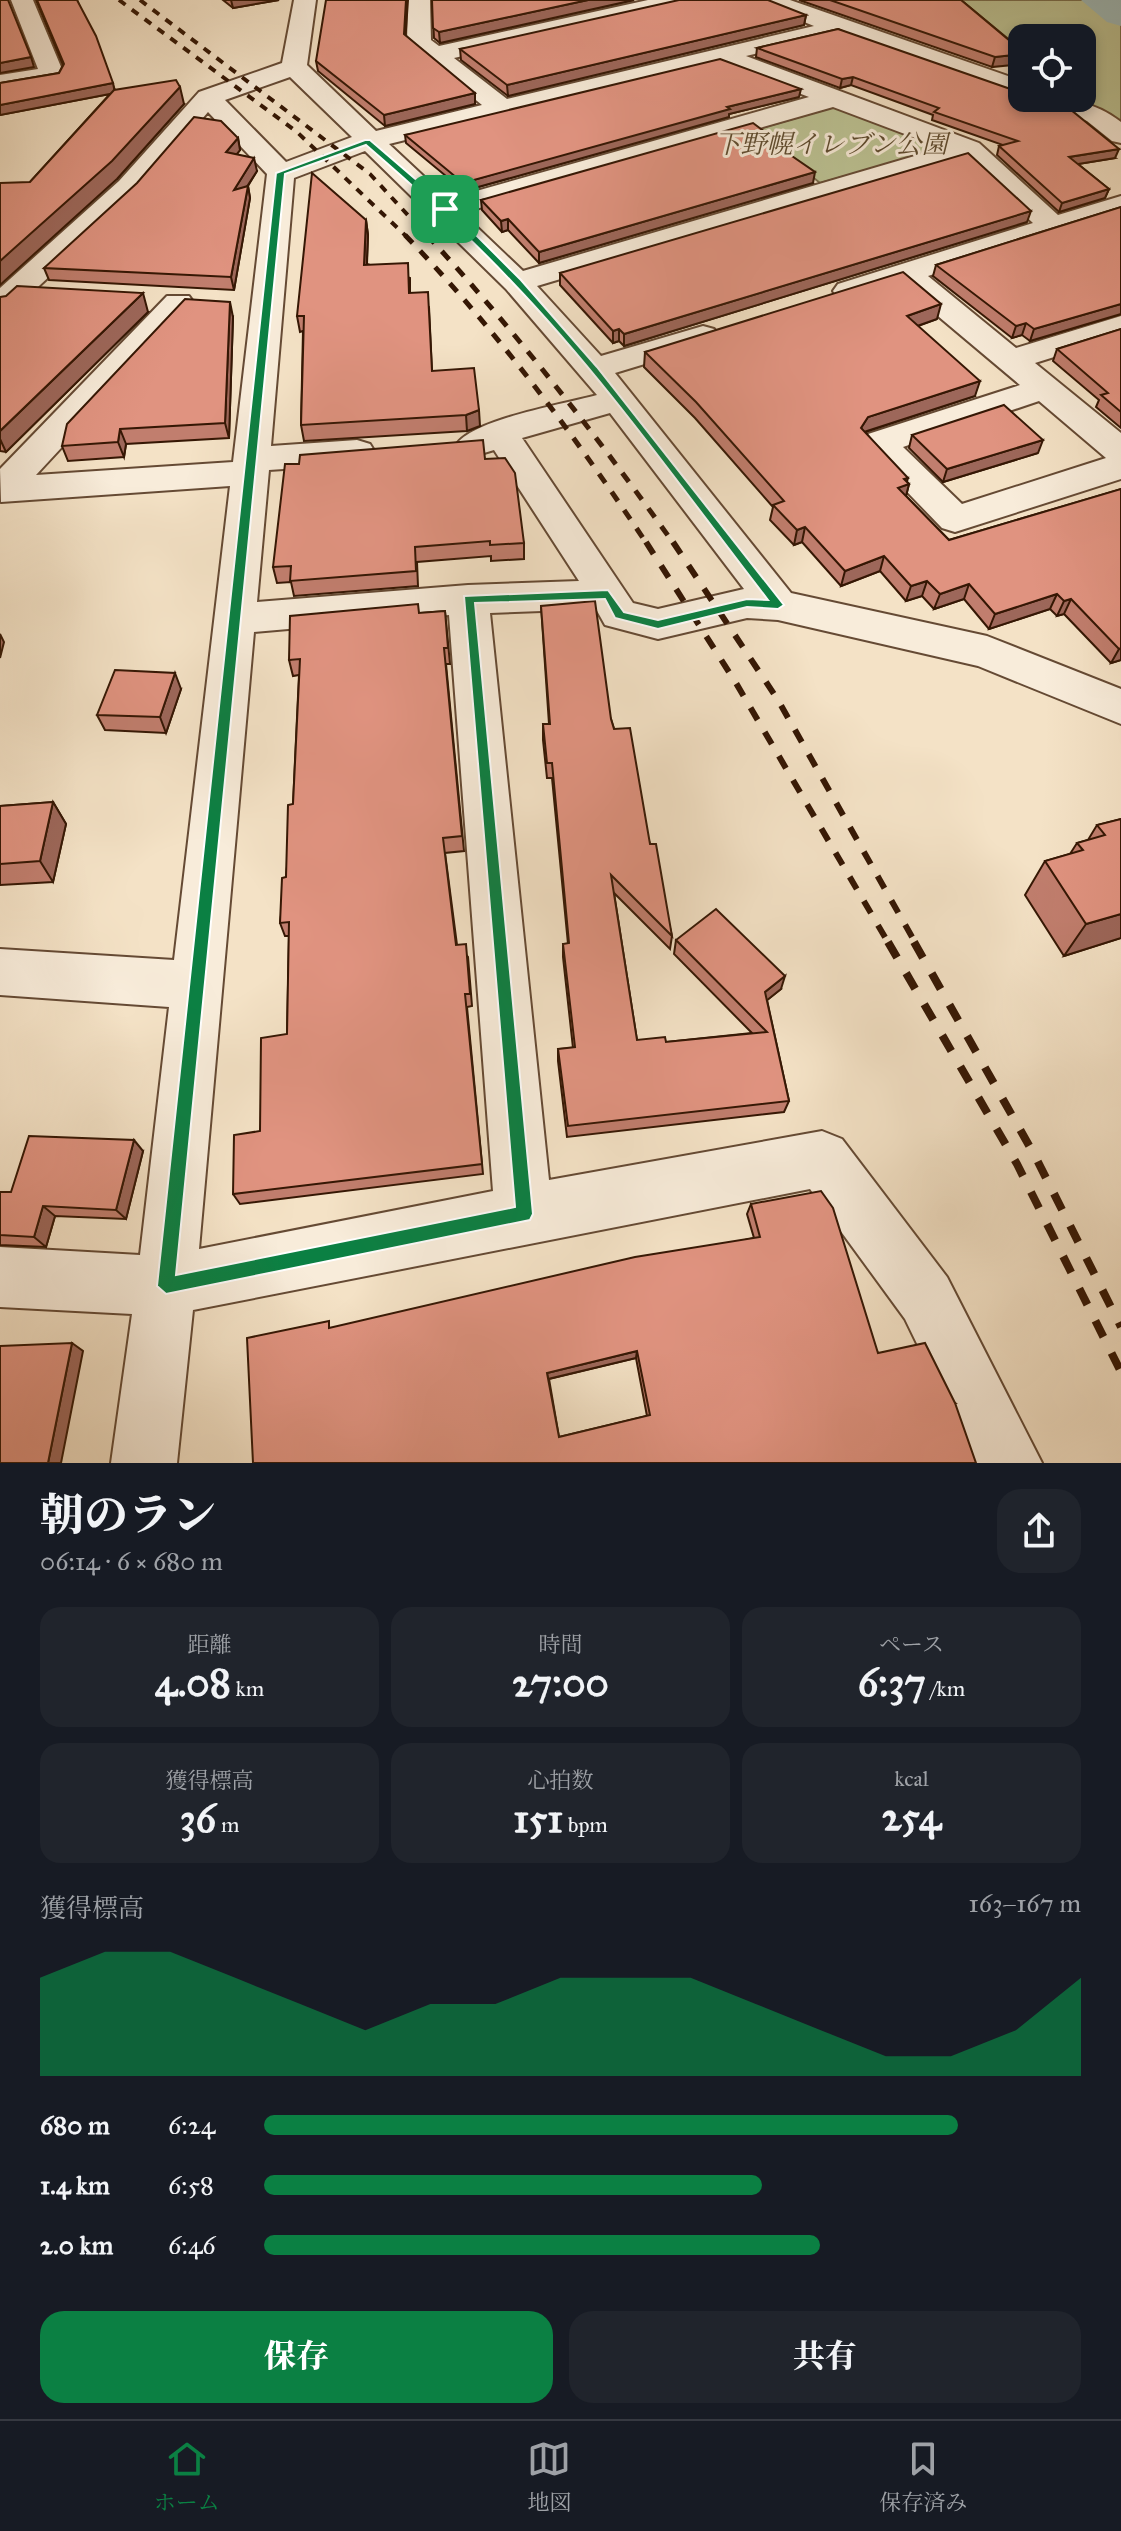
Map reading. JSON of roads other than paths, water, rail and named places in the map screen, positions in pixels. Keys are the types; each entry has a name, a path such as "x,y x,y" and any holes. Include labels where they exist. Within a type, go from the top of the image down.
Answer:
{"street":[{"path":"0,83 52,74 22,0"},
{"path":"294,67 305,0"},
{"path":"419,0 419,42 503,109"},
{"path":"433,55 679,0"},
{"path":"770,0 838,27 1008,84"},
{"path":"394,450 1,490 222,305 281,173 367,141 725,57 838,27"},
{"path":"725,57 969,149 1053,226"},
{"path":"7,298 129,187 208,97 294,67"},
{"path":"294,67 367,141 445,209 517,282 594,369 778,605"},
{"path":"208,97 281,173"},
{"path":"445,209 835,98"},
{"path":"1087,112 1096,115 1121,135"},
{"path":"517,282 969,149"},
{"path":"817,301 1121,205"},
{"path":"906,273 1121,452"},
{"path":"7,298 59,295"},
{"path":"134,300 222,305"},
{"path":"144,1463 166,1286 251,466 222,305"},
{"path":"1012,360 1121,326"},
{"path":"594,369 727,328"},
{"path":"1045,388 878,443 955,519 1121,466"},
{"path":"441,447 473,445 618,400"},
{"path":"501,434 619,615 658,624 747,603 778,605 987,652 1121,707"},
{"path":"235,619 468,599 608,594"},
{"path":"468,599 524,1214"},
{"path":"0,972 197,985"},
{"path":"0,1277 166,1286 524,1214 822,1159 926,1298 1009,1463"}],"waterway":[{"path":"1101,0 1121,14"}],"railway":[{"path":"119,0 297,132 406,236"},
{"path":"140,0 370,174 428,237"},
{"path":"427,235 493,309 555,386 674,544"},
{"path":"406,236 471,308 533,384 647,544"},
{"path":"646,542 736,683 889,944"},
{"path":"673,542 778,700 916,944"},
{"path":"888,942 1017,1164 1121,1372"},
{"path":"914,942 1035,1156 1121,1327"}],"park label":[{"name":"下野幌イレブン公園","path":"831,144"}]}
